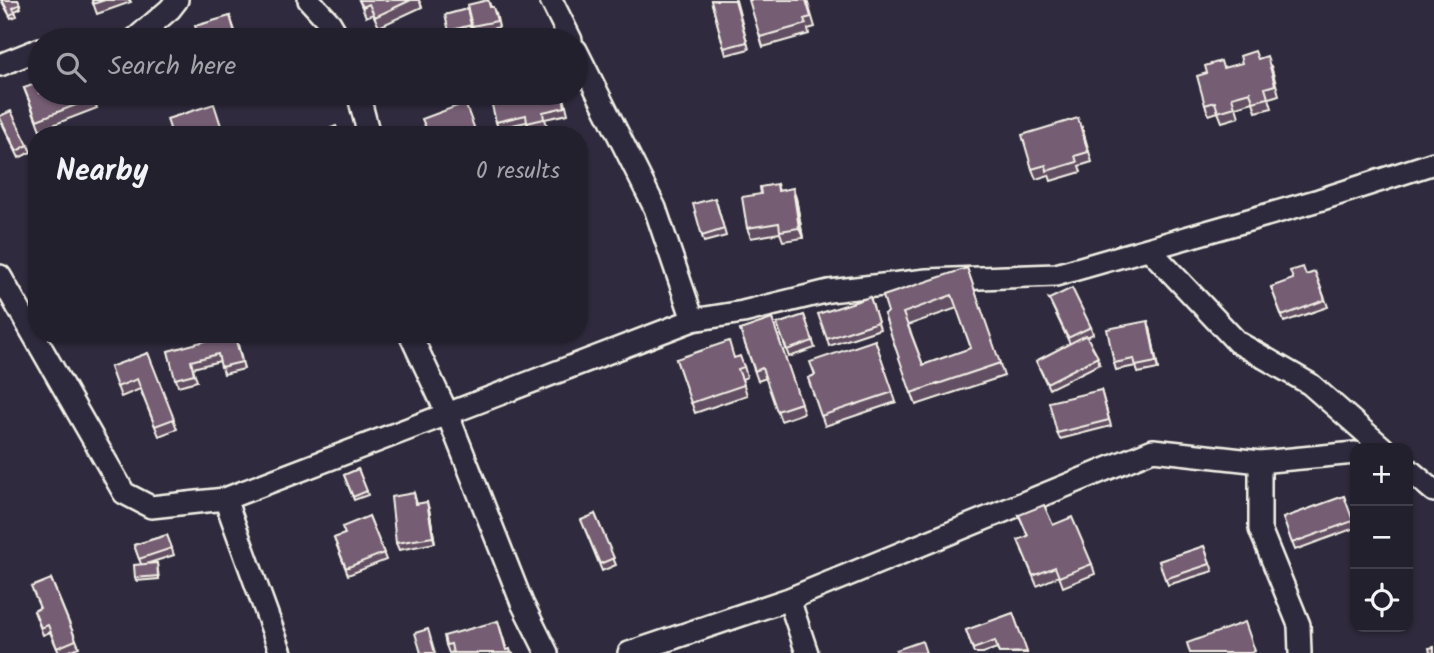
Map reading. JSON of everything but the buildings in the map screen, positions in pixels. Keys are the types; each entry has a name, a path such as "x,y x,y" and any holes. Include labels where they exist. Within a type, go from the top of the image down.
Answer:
{"street":[{"path":"148,28 177,0"},
{"path":"309,0 333,28"},
{"path":"551,0 565,28"},
{"path":"0,65 28,54"},
{"path":"588,74 655,208 693,320"},
{"path":"361,105 367,126"},
{"path":"38,343 124,493 151,507 225,499 693,320 743,313 829,291 928,280 1056,275 1150,250 1434,163"},
{"path":"1150,250 1237,342 1310,384 1376,443"},
{"path":"0,276 28,325"},
{"path":"414,343 447,413 522,603 547,653"},
{"path":"629,653 789,599 1153,450 1260,462 1350,453"},
{"path":"1260,462 1260,528 1299,625 1300,653"},
{"path":"1413,474 1434,491"},
{"path":"225,499 281,653"},
{"path":"789,599 807,653"}]}
